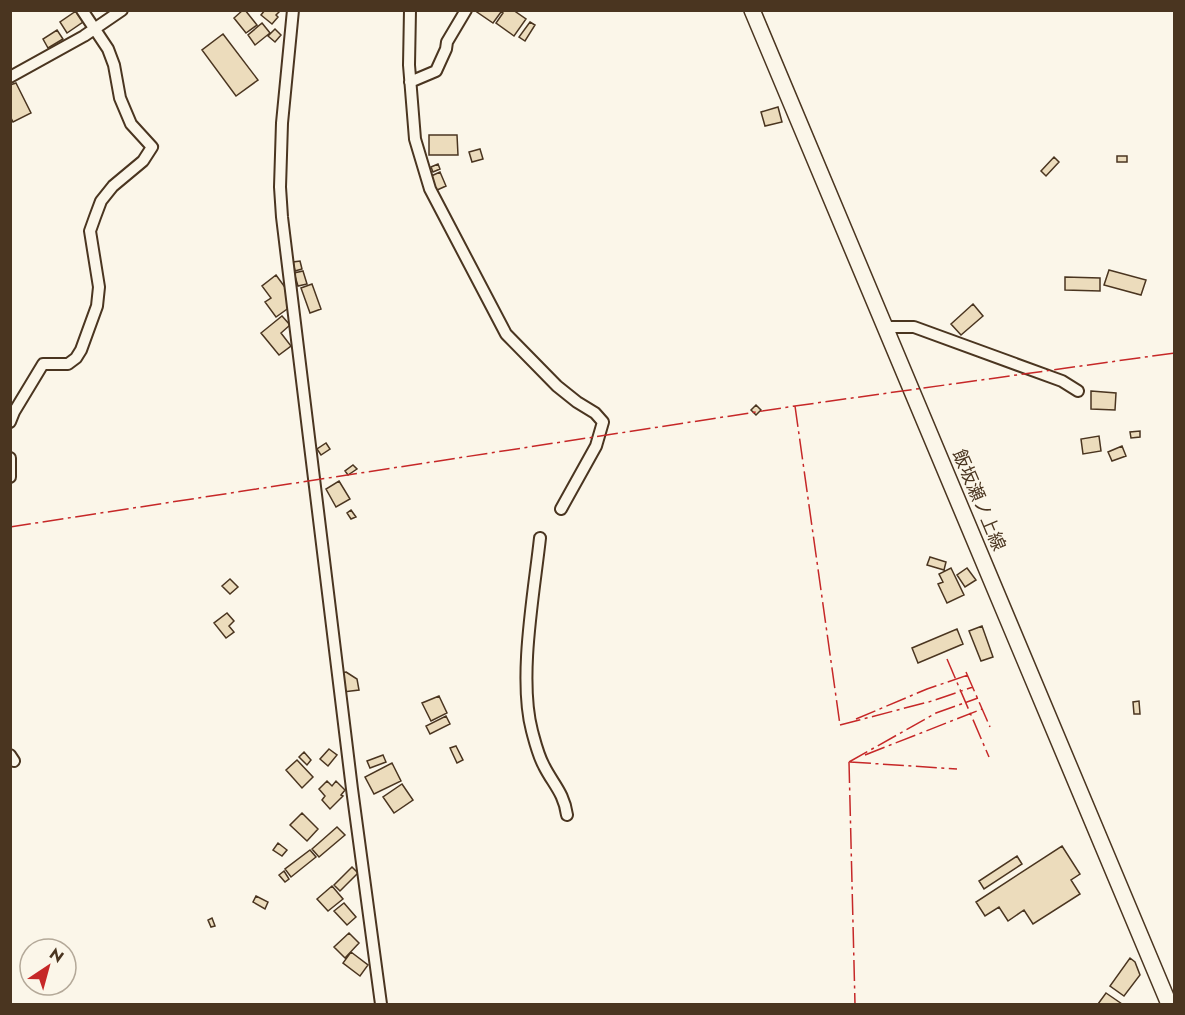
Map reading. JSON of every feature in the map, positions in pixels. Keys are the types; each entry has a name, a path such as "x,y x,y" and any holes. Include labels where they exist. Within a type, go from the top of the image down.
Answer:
{"main road":[{"name":"飯坂瀬ノ上線","path":"752,10 1169,1005"}],"street":[{"path":"10,422 43,364 68,364 81,350 97,306 99,286 90,231 101,201 113,186 143,161 152,147 131,124 120,98 114,65 108,49 82,10"},
{"path":"10,77 41,61 122,10"},
{"path":"293,10 282,123 280,187 282,217 352,789 381,1005"},
{"path":"410,10 415,139 430,189 506,334 557,386 595,413 603,422 596,446 561,509"},
{"path":"411,82 436,71 447,42 466,10"},
{"path":"885,327 914,327 939,335 1062,381 1078,391"},
{"path":"10,458 10,477"},
{"path":"540,538 529,640 528,706 532,731 544,766 564,800 567,815"}],"building":[{"path":"243,10 257,25 246,33 234,18"},
{"path":"265,10 281,10 272,24 261,15"},
{"path":"474,10 513,10 526,19 514,36 496,23 503,13 501,12 493,23"},
{"path":"76,11 83,22 67,33 60,22"},
{"path":"530,22 535,25 525,41 519,37"},
{"path":"262,23 270,33 255,45 248,35"},
{"path":"275,29 281,35 275,42 268,36"},
{"path":"57,30 63,39 48,48 43,39"},
{"path":"223,34 258,80 236,96 202,50"},
{"path":"16,83 31,113 13,122 10,116 10,85"},
{"path":"778,107 782,122 765,126 761,112"},
{"path":"429,135 457,135 458,155 429,155"},
{"path":"480,149 483,159 472,162 469,152"},
{"path":"1117,156 1127,156 1127,162 1117,162"},
{"path":"1054,157 1059,162 1046,176 1041,171"},
{"path":"438,164 440,169 433,172 431,167"},
{"path":"440,172 446,186 435,191 429,177"},
{"path":"300,261 302,269 295,271 293,262"},
{"path":"1109,270 1146,280 1141,295 1104,285"},
{"path":"303,271 307,284 298,286 294,273"},
{"path":"276,275 287,290 290,307 276,317 265,302 271,298 262,286"},
{"path":"1065,277 1100,278 1100,291 1065,290"},
{"path":"312,284 321,309 310,313 301,288"},
{"path":"973,304 983,316 961,335 951,324"},
{"path":"282,316 290,325 281,333 291,346 279,355 261,333"},
{"path":"1091,391 1116,393 1115,410 1091,409"},
{"path":"756,405 761,410 756,415 751,410"},
{"path":"1140,431 1140,437 1131,438 1130,432"},
{"path":"1099,436 1101,451 1083,454 1081,439"},
{"path":"326,443 330,449 321,455 317,449"},
{"path":"1122,446 1126,456 1112,461 1108,452"},
{"path":"353,465 357,469 348,475 345,471"},
{"path":"339,481 350,499 336,507 326,489"},
{"path":"351,510 356,517 351,519 347,513"},
{"path":"930,557 946,562 944,570 927,565"},
{"path":"951,568 964,595 947,603 938,584 943,582 939,574"},
{"path":"967,568 976,580 965,587 957,575"},
{"path":"230,579 238,587 230,594 222,586"},
{"path":"227,613 234,621 229,626 234,632 226,638 214,623"},
{"path":"982,626 993,657 981,661 969,631"},
{"path":"957,629 963,644 918,663 912,648"},
{"path":"346,672 357,679 359,690 343,692 340,673"},
{"path":"439,696 447,713 431,721 422,703"},
{"path":"1139,701 1140,714 1134,714 1133,702"},
{"path":"446,716 450,724 430,734 426,726"},
{"path":"456,746 463,760 457,763 450,748"},
{"path":"329,749 337,755 328,766 320,759"},
{"path":"304,752 311,760 307,765 299,757"},
{"path":"383,755 386,762 370,768 367,761"},
{"path":"297,760 313,777 302,788 286,770"},
{"path":"392,763 401,781 374,794 365,777"},
{"path":"327,781 332,786 336,781 345,790 341,795 343,796 330,809 322,800 325,796 319,789"},
{"path":"402,784 413,800 394,813 383,797"},
{"path":"302,813 318,829 307,841 290,825"},
{"path":"337,827 345,835 319,857 312,849"},
{"path":"278,843 287,850 282,856 273,850"},
{"path":"1062,846 1080,874 1071,880 1080,894 1033,924 1024,910 1008,921 999,907 985,916 976,902"},
{"path":"310,850 316,857 291,877 285,869"},
{"path":"1017,856 1022,864 984,889 979,881"},
{"path":"352,867 358,873 340,891 334,885"},
{"path":"284,871 289,879 285,882 279,875"},
{"path":"332,886 343,899 328,911 317,899"},
{"path":"256,896 268,902 265,909 253,902"},
{"path":"344,903 356,917 347,925 334,911"},
{"path":"212,918 215,926 211,927 208,920"},
{"path":"349,933 359,943 345,958 334,947"},
{"path":"351,952 368,965 360,976 343,963"},
{"path":"1130,958 1135,962 1140,975 1124,996 1110,986"},
{"path":"1106,993 1122,1004 1098,1004"}],"power":[{"path":"10,527 795,406 1174,353"},
{"path":"795,406 840,725"},
{"path":"947,659 989,757"},
{"path":"966,672 990,727"},
{"path":"856,719 927,689 968,675"},
{"path":"840,725 932,701 973,687"},
{"path":"849,762 936,713 978,698"},
{"path":"865,755 982,709"},
{"path":"849,762 855,1004"},
{"path":"850,762 957,769"}]}
